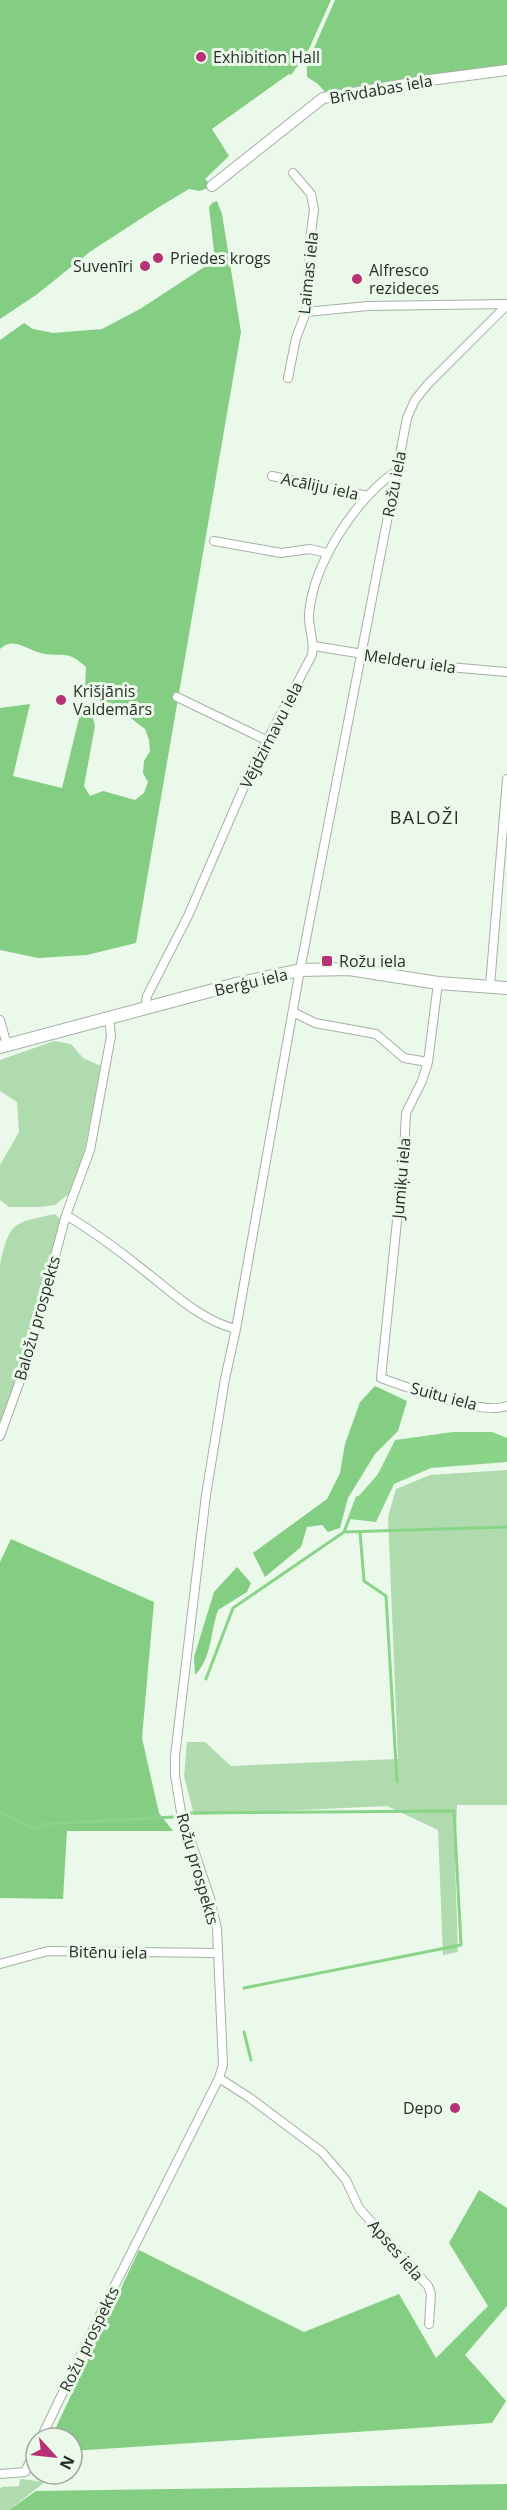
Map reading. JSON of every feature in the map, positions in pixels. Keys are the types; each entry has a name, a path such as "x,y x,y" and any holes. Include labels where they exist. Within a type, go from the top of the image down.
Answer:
{"main road":[{"name":"Berģu iela","path":"4,1046 236,984 300,970 349,969 438,983 507,988"}],"street":[{"name":"Brīvdabas iela","path":"212,186 323,98 507,70"},
{"name":"Laimas iela","path":"288,378 296,338 306,312 314,210 311,194 293,173"},
{"path":"306,312 368,306 507,304"},
{"name":"Rožu iela","path":"236,1332 300,970 407,418 415,400 507,304"},
{"path":"314,646 309,616 313,589 327,553 368,496 396,471"},
{"name":"Acāliju iela","path":"272,476 368,496"},
{"path":"214,541 281,553 310,549 327,553"},
{"name":"Melderu iela","path":"314,646 438,666 507,672"},
{"name":"Vējdzirnavu iela","path":"145,1009 147,996 162,972 188,916 249,775 300,679 314,646"},
{"path":"177,698 266,740"},
{"path":"490,986 507,779"},
{"name":"Jumiķu iela","path":"381,1378 404,1152 405,1113 422,1080 428,1062 438,983"},
{"path":"293,1012 315,1023 376,1034 404,1058 428,1062"},
{"path":"109,1018 111,1036 90,1150 66,1215 98,1234 186,1302 236,1332"},
{"path":"0,1020 4,1046"},
{"name":"Baložu prospekts","path":"0,1436 26,1364 66,1215"},
{"name":"Rožu prospekts","path":"47,2426 219,2078 223,2065 217,1929 210,1898 181,1812 175,1775 175,1756 206,1495 225,1380 236,1332"},
{"name":"Suitu iela","path":"381,1378 428,1394 492,1409 507,1406"},
{"name":"Bitēnu iela","path":"0,1964 48,1951 218,1953"},
{"name":"Apses iela","path":"219,2078 250,2098 322,2152 346,2180 359,2208 428,2286 431,2294 429,2324"},
{"path":"0,2474 24,2472"}],"shaded area":[{"path":"0,0 331,0 308,51 291,75 289,74 212,129 229,156 205,179 212,186 200,191 189,189 159,207 91,251 36,295 0,319"},
{"path":"335,0 507,0 507,66 325,92 307,77 307,64"},
{"path":"217,201 222,214 241,332 136,943 87,955 38,958 0,950 0,708 30,704 13,776 62,788 81,710 92,714 95,726 84,786 90,796 103,791 135,800 144,793 148,782 143,773 144,761 150,751 145,729 111,703 91,699 85,689 86,667 80,662 70,656 39,653 16,644 5,645 0,649 0,340 24,323 33,329 53,333 102,329 140,309 215,260 209,207"},
{"path":"54,1041 71,1044 83,1058 101,1066 82,1164 70,1193 55,1205 9,1207 0,1200 0,1165 19,1132 17,1102 0,1091 0,1060"},
{"path":"55,1214 61,1220 41,1301 0,1428 0,1265 7,1240 15,1226 22,1222"},
{"path":"375,1386 407,1401 398,1431 375,1454 348,1498 340,1528 328,1532 322,1525 307,1527 301,1547 265,1577 253,1553 327,1499 340,1473 345,1444 360,1402"},
{"path":"453,1432 492,1432 507,1438 507,1462 431,1468 394,1484 376,1522 349,1519 357,1498 378,1474 395,1440"},
{"path":"507,1470 507,1805 457,1805 455,1861 458,1952 443,1955 438,1830 387,1806 194,1815 184,1776 187,1742 205,1742 231,1766 398,1759 388,1517 396,1489 430,1475"},
{"path":"11,1539 154,1602 142,1738 159,1813 173,1831 67,1831 63,1899 0,1898 0,1562"},
{"path":"237,1567 251,1583 247,1592 218,1610 208,1653 195,1675 194,1657 214,1592"},
{"path":"479,2190 507,2208 507,2306 465,2355 506,2401 492,2423 84,2450 84,2426 57,2426 139,2250 304,2332 399,2294 436,2358 488,2306 449,2243"},
{"path":"20,2479 24,2479 24,2486 40,2486 9,2510 0,2510 0,2489 19,2486"},
{"path":"507,2484 507,2510 9,2510 36,2491"}],"waterway":[{"path":"206,1679 233,1608 344,1532 357,1498 360,1497"},
{"path":"344,1532 507,1527"},
{"path":"360,1532 364,1581 386,1596 397,1781"},
{"path":"188,1813 454,1811 461,1945 244,1988"},
{"path":"0,1812 35,1829 45,1824 173,1817"},
{"path":"244,2032 251,2060"}],"place":[{"name":"Exhibition Hall","path":"201,57"},
{"name":"Priedes krogs","path":"158,258"},
{"name":"Suvenīri","path":"145,266"},
{"name":"Alfresco rezideces","path":"357,279"},
{"name":"Krišjānis Valdemārs","path":"61,700"},
{"name":"Rožu iela","path":"327,961"},
{"name":"Depo","path":"455,2108"}],"district":[{"name":"BALOŽI","path":"425,817"}]}
